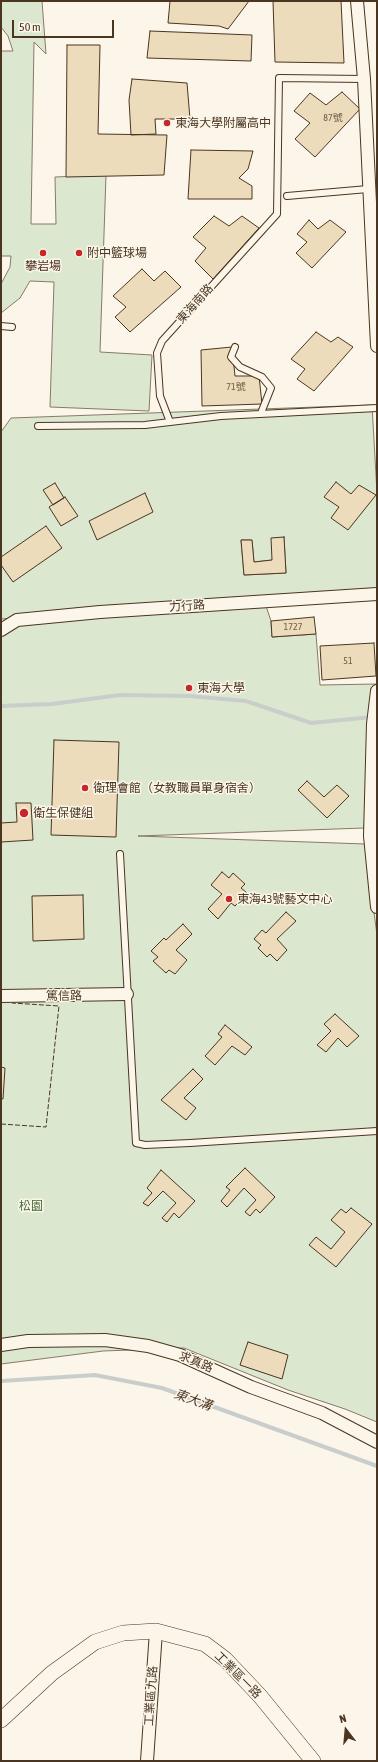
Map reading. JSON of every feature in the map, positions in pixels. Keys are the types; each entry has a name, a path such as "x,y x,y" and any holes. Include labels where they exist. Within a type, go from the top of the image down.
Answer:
{"street":[{"path":"358,1 364,79 368,189 377,346"},
{"name":"力行路","path":"1,630 17,620 100,612 377,594"},
{"path":"377,691 373,724 370,836 377,907"},
{"name":"篤信路","path":"1,996 127,994"},
{"name":"求真路","path":"1,1345 28,1341 105,1340 148,1346 180,1355 251,1387 322,1413 377,1442"},
{"name":"工業區一路","path":"1,1720 52,1673 95,1642 122,1633 156,1631 205,1644 225,1659 260,1696 313,1761"},
{"name":"工業區九路","path":"147,1761 156,1631"}],"lane":[{"name":"東海南路","path":"170,422 160,396 157,353 162,341 277,214 279,78 364,79"},
{"path":"287,196 368,189"},
{"path":"1,326 12,327"},
{"path":"235,347 231,357 240,368 262,378 271,388 261,413"},
{"path":"38,426 145,425 261,413 377,408"},
{"path":"120,854 136,1143 145,1145 190,1143 377,1131"}],"green space":[{"path":"1,1 42,1 46,54 34,42 31,224 56,224 55,177 106,175 100,352 152,355 149,411 50,407 54,282 30,281 20,298 1,313 1,284 10,267 11,256 1,256 1,51 13,51 8,36 1,27"},
{"name":"東海大學","path":"372,405 377,493 377,594 264,600 271,621 272,637 316,634 320,685 377,684 377,916 370,836 372,735 364,828 138,836 365,844 377,935 377,1422 345,1409 288,1390 184,1348 103,1351 1,1364 1,636 25,619 62,614 1,619 1,432 11,418","holes":["284,537 286,573 244,575 241,540 252,540 254,562 272,560"]}],"building":[{"path":"170,1 249,1 228,29 219,26 168,23"},
{"path":"273,1 341,1 344,63 275,62"},
{"path":"150,31 252,35 251,61 147,58"},
{"path":"67,45 100,45 98,134 167,135 164,175 66,177"},
{"path":"132,79 187,83 190,119 155,119 156,134 131,135 129,100"},
{"path":"342,92 360,109 315,157 295,139 310,123 294,111 310,93 326,105"},
{"path":"191,150 253,151 248,169 239,178 252,186 252,199 188,199"},
{"path":"214,216 229,226 242,216 259,228 213,279 195,261 206,248 193,237"},
{"path":"309,220 318,229 330,220 346,232 312,268 296,253 307,242 297,234"},
{"path":"142,269 154,281 165,271 181,287 130,332 115,317 126,307 113,296"},
{"path":"316,332 331,342 338,337 353,347 314,391 297,379 305,369 291,359"},
{"path":"232,347 235,376 259,376 262,404 202,406 201,350"},
{"path":"336,482 351,494 359,485 376,495 348,530 331,518 339,507 324,497"},
{"path":"55,483 64,498 53,505 43,490"},
{"path":"145,493 153,512 97,540 89,521"},
{"path":"65,497 78,516 61,526 49,507"},
{"path":"46,526 62,548 13,582 1,565 1,557"},
{"path":"284,537 286,573 244,575 241,540 252,540 254,562 272,560 271,538"},
{"path":"314,617 316,634 272,637 271,621"},
{"path":"374,643 376,676 322,680 320,646"},
{"name":"衛理會館（女教職員單身宿舍）","path":"54,740 119,742 116,837 51,835"},
{"path":"307,781 324,797 337,785 349,796 327,818 298,790"},
{"name":"衛生保健組","path":"16,803 31,803 33,840 1,842 1,823 17,822"},
{"name":"東海43號藝文中心","path":"222,872 229,878 233,873 245,884 241,888 247,893 235,906 231,903 218,919 208,909 222,894 211,885"},
{"path":"83,895 84,939 33,941 32,896"},
{"path":"286,912 296,921 277,939 287,950 277,961 270,954 267,957 258,948 261,945 254,939 262,930 266,933"},
{"path":"183,924 192,934 176,950 187,960 175,974 169,970 166,973 153,961 158,957 151,951 164,938 166,940"},
{"path":"335,1014 359,1036 347,1047 338,1038 326,1052 317,1045 331,1031 324,1024"},
{"path":"225,1025 252,1047 245,1055 232,1046 215,1065 205,1056 222,1037 218,1034"},
{"path":"1,1067 5,1068 3,1099 1,1099"},
{"path":"193,1069 203,1079 184,1098 196,1108 186,1120 161,1100"},
{"path":"245,1168 275,1197 260,1213 256,1209 250,1216 245,1212 256,1200 244,1188 227,1207 221,1201 230,1190 226,1187"},
{"path":"161,1170 195,1201 179,1218 174,1213 167,1222 162,1218 176,1203 163,1191 148,1206 143,1203 152,1193 147,1188"},
{"path":"351,1208 372,1224 336,1267 309,1245 316,1237 331,1249 345,1232 331,1220 341,1209 346,1213"},
{"path":"248,1342 288,1355 282,1379 240,1365"}],"waterway":[{"path":"1,706 52,704 120,695 189,696 246,701 311,723 372,717"},
{"name":"東大溝","path":"1,1381 95,1375 162,1388 377,1466"}],"fence":[{"path":"1,1124 46,1127 59,1006 12,1003"}],"place":[{"name":"東海大學附屬高中","path":"167,123"},
{"name":"攀岩場","path":"43,253"},
{"name":"附中籃球場","path":"79,253"},
{"name":"東海大學","path":"189,688"},
{"name":"衛理會館（女教職員單身宿舍）","path":"85,788"},
{"name":"衛生保健組","path":"24,813"},
{"name":"東海43號藝文中心","path":"229,899"}],"park label":[{"name":"松園","path":"31,1206"}]}
